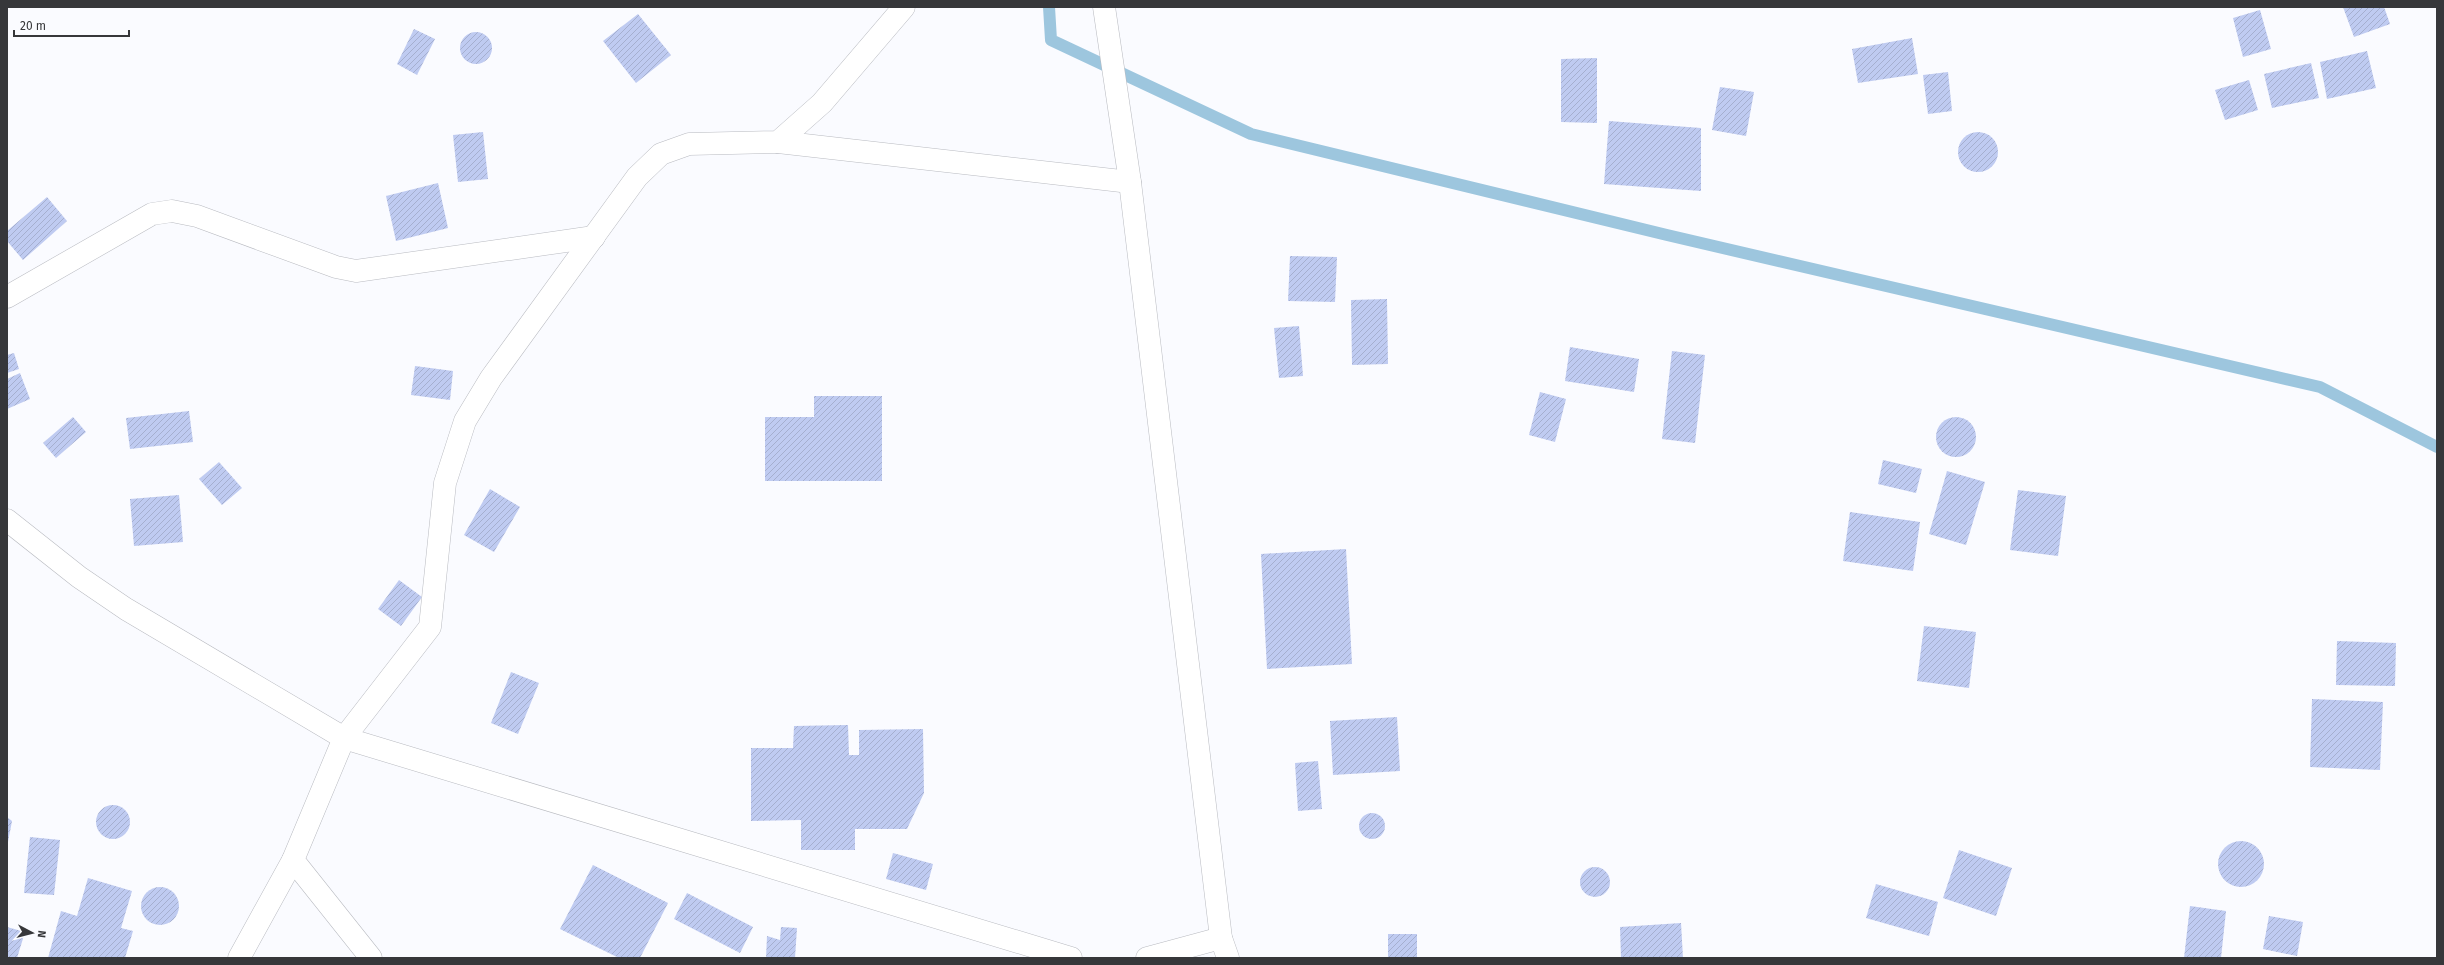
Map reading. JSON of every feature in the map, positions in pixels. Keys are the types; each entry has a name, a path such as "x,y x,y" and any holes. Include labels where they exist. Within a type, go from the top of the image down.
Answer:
{"street":[{"path":"778,142 822,103 904,7"},
{"path":"1104,7 1130,182 1225,948 1147,958"},
{"path":"239,958 293,860 344,738 430,628 445,483 465,420 491,378 637,177 661,154 689,144 778,142 1130,182"},
{"path":"7,297 152,214 172,211 197,216 336,267 356,271 594,237"},
{"path":"7,520 79,577 126,609 344,738 1071,958"},
{"path":"293,860 371,958"}],"building":[{"path":"2343,7 2384,7 2390,24 2354,37"},
{"path":"2260,10 2271,49 2243,57 2233,18"},
{"path":"638,14 671,55 636,83 603,41"},
{"path":"414,29 435,39 417,75 397,64"},
{"path":"473,32 479,32 489,39 492,48 491,54 485,61 479,64 473,64 463,57 460,51 460,45 467,35"},
{"path":"1912,38 1918,74 1858,83 1852,49"},
{"path":"2367,51 2376,88 2327,99 2320,62"},
{"path":"1597,58 1597,123 1561,122 1561,59"},
{"path":"2311,63 2319,98 2272,108 2264,74"},
{"path":"1948,72 1952,111 1928,114 1923,75"},
{"path":"2249,80 2258,110 2225,120 2215,90"},
{"path":"1720,87 1754,92 1746,136 1712,130"},
{"path":"1609,121 1701,128 1701,191 1604,184"},
{"path":"483,132 488,179 458,182 453,135"},
{"path":"1978,132 1986,134 1992,138 1996,144 1998,152 1996,160 1992,166 1986,170 1978,172 1970,170 1964,166 1960,160 1958,152 1960,144 1964,138 1970,134"},
{"path":"438,183 448,228 396,241 386,196"},
{"path":"47,197 67,221 23,260 7,241 7,231"},
{"path":"1290,256 1337,257 1335,302 1288,301"},
{"path":"1387,299 1388,364 1352,365 1351,300"},
{"path":"1299,326 1303,376 1279,378 1274,328"},
{"path":"1570,347 1639,359 1634,392 1565,381"},
{"path":"1672,351 1705,355 1695,443 1662,439"},
{"path":"14,353 19,369 7,373 7,355"},
{"path":"415,366 453,371 450,400 411,395"},
{"path":"20,373 30,399 7,409 7,379"},
{"path":"1540,392 1566,399 1555,442 1529,435"},
{"path":"814,396 882,396 882,481 765,481 765,417 814,417"},
{"path":"189,411 193,442 130,449 126,418"},
{"path":"73,417 86,432 56,458 43,443"},
{"path":"1956,417 1964,419 1970,423 1974,429 1976,437 1974,445 1970,451 1964,455 1956,457 1948,455 1942,451 1938,445 1936,437 1938,429 1942,423 1948,419"},
{"path":"1883,460 1922,469 1916,493 1878,484"},
{"path":"219,462 242,488 222,505 199,479"},
{"path":"1947,471 1985,482 1966,545 1929,534"},
{"path":"490,489 520,507 494,552 464,535"},
{"path":"2018,490 2066,496 2058,556 2010,550"},
{"path":"179,495 183,542 134,546 130,499"},
{"path":"1850,512 1920,522 1913,571 1843,561"},
{"path":"1346,549 1352,664 1267,669 1261,554"},
{"path":"399,580 422,597 401,626 378,609"},
{"path":"1924,626 1976,632 1969,688 1917,681"},
{"path":"2337,641 2396,643 2395,686 2336,685"},
{"path":"511,672 539,683 518,734 491,723"},
{"path":"2312,699 2383,702 2380,770 2310,767"},
{"path":"1397,717 1400,771 1333,775 1330,721"},
{"path":"848,725 849,755 859,755 859,730 923,729 924,793 907,829 855,829 855,850 801,850 801,820 751,821 751,748 793,748 794,726"},
{"path":"1318,761 1322,809 1298,811 1295,763"},
{"path":"113,805 119,806 125,810 129,816 129,828 125,834 119,838 113,839 107,838 101,834 97,828 96,822 97,816 101,810 107,806"},
{"path":"1372,813 1381,817 1385,826 1381,835 1372,839 1363,835 1359,826 1363,817"},
{"path":"7,817 12,821 8,842 7,842"},
{"path":"30,837 60,840 54,895 24,893"},
{"path":"2241,841 2254,845 2260,851 2264,864 2260,877 2254,883 2241,887 2228,883 2222,877 2218,864 2222,851 2228,845"},
{"path":"1959,850 2012,868 1996,916 1943,898"},
{"path":"893,853 933,864 926,890 886,879"},
{"path":"593,865 668,903 640,958 619,958 560,929"},
{"path":"1595,867 1606,871 1610,882 1606,893 1595,897 1584,893 1580,882 1584,871"},
{"path":"88,878 132,891 121,928 133,931 125,958 48,958 61,911 77,916"},
{"path":"1876,884 1938,902 1929,936 1866,918"},
{"path":"156,887 164,887 174,892 178,899 178,913 174,920 164,925 156,925 146,920 144,917 141,910 141,902 146,892 149,890"},
{"path":"687,893 753,927 740,953 674,919"},
{"path":"2190,906 2226,911 2221,958 2184,958"},
{"path":"2269,916 2303,922 2297,956 2263,949"},
{"path":"1681,923 1683,958 1621,958 1620,927"},
{"path":"7,927 25,932 17,958 7,958"},
{"path":"781,927 797,928 795,958 766,958 767,936 780,940"},
{"path":"1388,934 1417,934 1417,958 1388,958"}],"waterway":[{"path":"1049,7 1051,40 1251,134 1667,235 2320,387 2437,447"}]}
